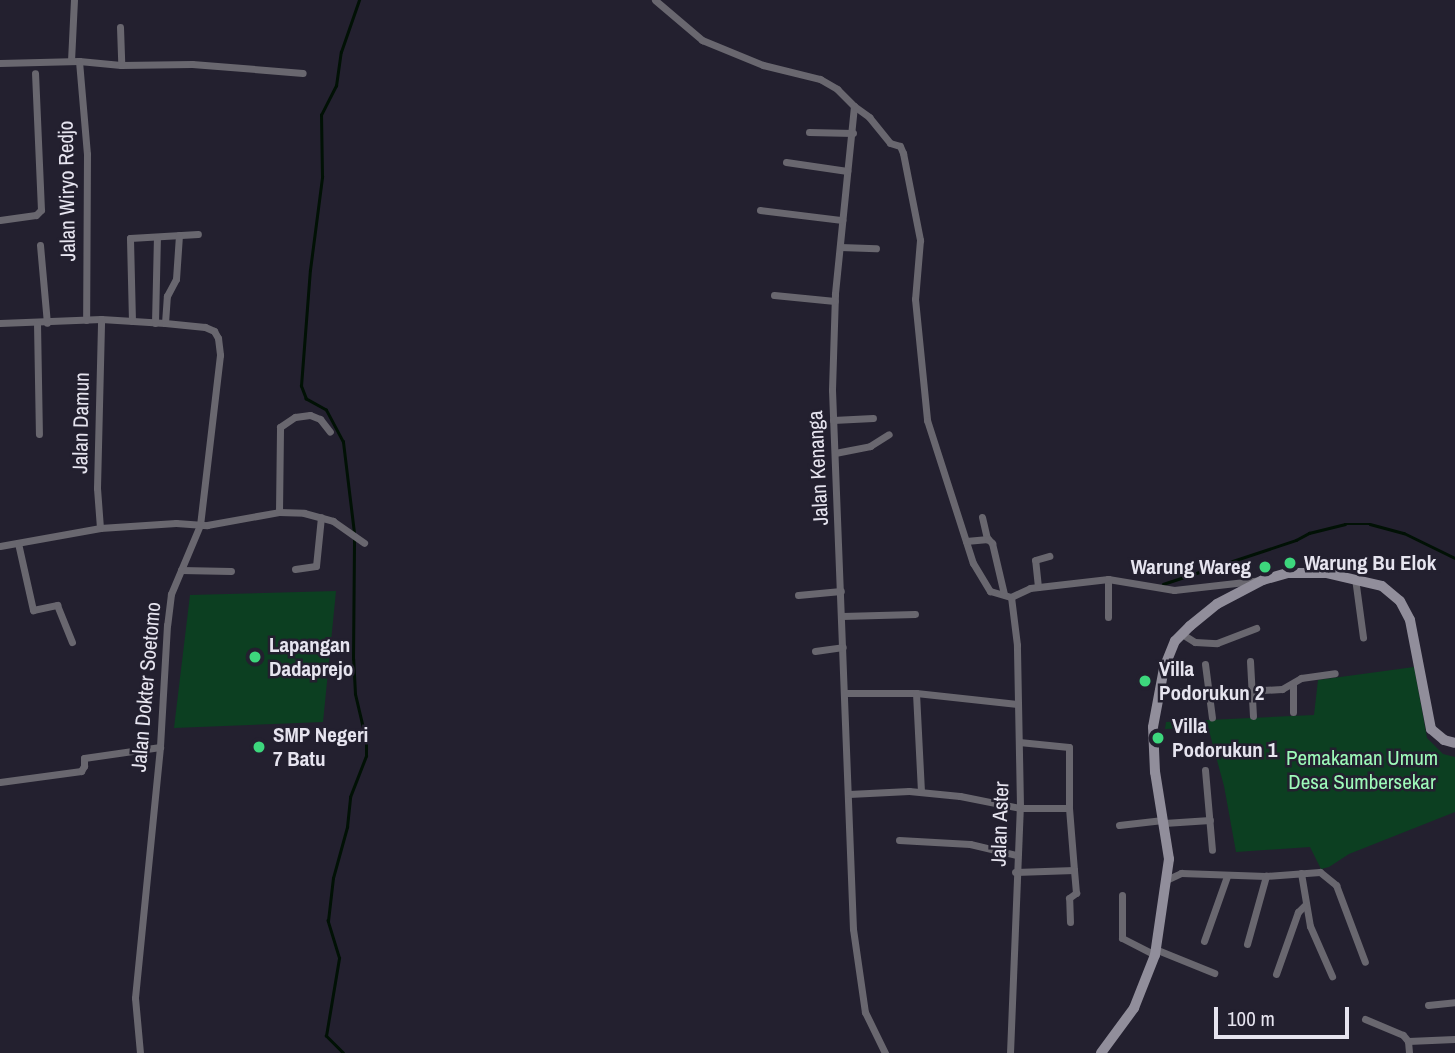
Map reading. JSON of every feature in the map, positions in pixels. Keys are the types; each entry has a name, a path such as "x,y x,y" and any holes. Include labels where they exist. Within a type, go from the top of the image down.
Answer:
{"main road":[{"path":"1101,1053 1134,1008 1155,952 1169,859 1153,741 1158,690 1171,651 1182,634 1217,604 1262,580 1303,572 1355,578 1389,590 1405,609 1412,632 1428,722 1437,735 1455,743"}],"street":[{"name":"Jalan Wiryo Redjo","path":"74,0 75,61 87,154 86,320"},
{"path":"655,0 702,40 762,65 820,79 837,89 854,107 869,117 890,143 900,146 920,240 915,299 927,420 939,448 973,563 987,588 993,593 1007,596 1038,587 1108,579 1174,590 1262,580"},
{"path":"120,27 121,65"},
{"path":"0,63 75,61 121,65 192,64 303,73"},
{"path":"0,219 36,215 41,210 35,73"},
{"name":"Jalan Kenanga","path":"854,107 835,301 833,420 856,966 865,1012 885,1053"},
{"path":"808,132 853,134"},
{"path":"786,162 847,170"},
{"path":"760,209 842,220"},
{"path":"0,323 101,319 165,323 167,296 176,279 179,234"},
{"path":"132,321 128,240 131,236 198,234"},
{"path":"155,323 157,237"},
{"path":"40,245 47,323"},
{"path":"840,247 876,248"},
{"path":"774,295 835,301"},
{"name":"Jalan Damun","path":"100,528 97,488 101,319"},
{"path":"37,323 39,434"},
{"name":"Jalan Dokter Soetomo","path":"140,1053 135,998 160,747 167,625 171,594 200,525 220,355 214,331 205,327 165,323"},
{"path":"278,512 280,427 295,417 310,415 320,419 330,432"},
{"path":"833,420 873,418"},
{"path":"835,453 870,446 890,434"},
{"path":"0,546 100,528 200,525 278,512 321,517 348,529 361,540"},
{"path":"295,569 316,566 321,517"},
{"name":"Jalan Aster","path":"982,517 1007,596 1017,645 1020,808 1010,1053"},
{"path":"966,541 987,539"},
{"path":"18,543 32,609 37,611 57,605 72,642"},
{"path":"1038,587 1035,560 1049,556"},
{"path":"181,570 231,571"},
{"path":"1355,578 1363,637"},
{"path":"1108,579 1108,617"},
{"path":"798,595 841,590"},
{"path":"842,616 915,614"},
{"path":"1182,634 1195,642 1217,643 1256,628"},
{"path":"815,651 843,647"},
{"path":"1250,662 1253,716"},
{"path":"1205,664 1212,718"},
{"path":"1158,690 1208,693 1282,690 1301,678 1335,673"},
{"path":"1293,684 1293,712"},
{"path":"844,693 916,693 1017,704"},
{"path":"916,693 921,792"},
{"path":"1019,742 1069,747 1069,808 1076,893 1069,898 1070,922"},
{"path":"0,782 80,771 84,766 84,758 160,747"},
{"path":"1205,770 1212,850"},
{"path":"849,794 921,792 1020,808 1069,808"},
{"path":"1119,825 1210,820"},
{"path":"899,840 970,844 1016,855"},
{"path":"1169,859 1181,873"},
{"path":"1016,872 1074,870"},
{"path":"1166,880 1181,873 1266,876 1320,872 1336,885 1365,962"},
{"path":"1301,873 1305,905 1313,935 1332,976"},
{"path":"1203,941 1227,876"},
{"path":"1247,944 1266,876"},
{"path":"1122,895 1122,938 1214,974"},
{"path":"1276,974 1298,912 1305,905"},
{"path":"1428,1005 1455,1002"},
{"path":"1364,1019 1403,1035 1408,1041 1409,1053"},
{"path":"1408,1041 1455,1039"}],"green space":[{"name":"Lapangan Dadaprejo","path":"336,591 323,722 174,728 190,595"},
{"name":"Pemakaman Umum Desa Sumbersekar","path":"1414,667 1427,738 1443,754 1455,757 1455,812 1349,854 1321,869 1310,847 1236,852 1224,786 1208,727 1165,729 1166,722 1314,715 1318,680"}],"waterway":[{"path":"354,533 343,442 326,410 306,399 301,386 310,270 322,177 321,115 336,86 341,52 359,0"},
{"path":"1163,584 1296,540 1309,533 1345,524 1370,524 1404,533 1455,558"},
{"path":"343,1053 326,1036 339,958 328,921 333,878 347,827 350,797 366,756 366,741 355,694 353,659 354,540"}],"place":[{"name":"Warung Bu Elok","path":"1290,563"},
{"name":"Warung Wareg","path":"1265,567"},
{"name":"Lapangan Dadaprejo","path":"255,657"},
{"name":"Villa Podorukun 2","path":"1145,681"},
{"name":"Villa Podorukun 1","path":"1158,738"},
{"name":"SMP Negeri 7 Batu","path":"259,747"}]}
